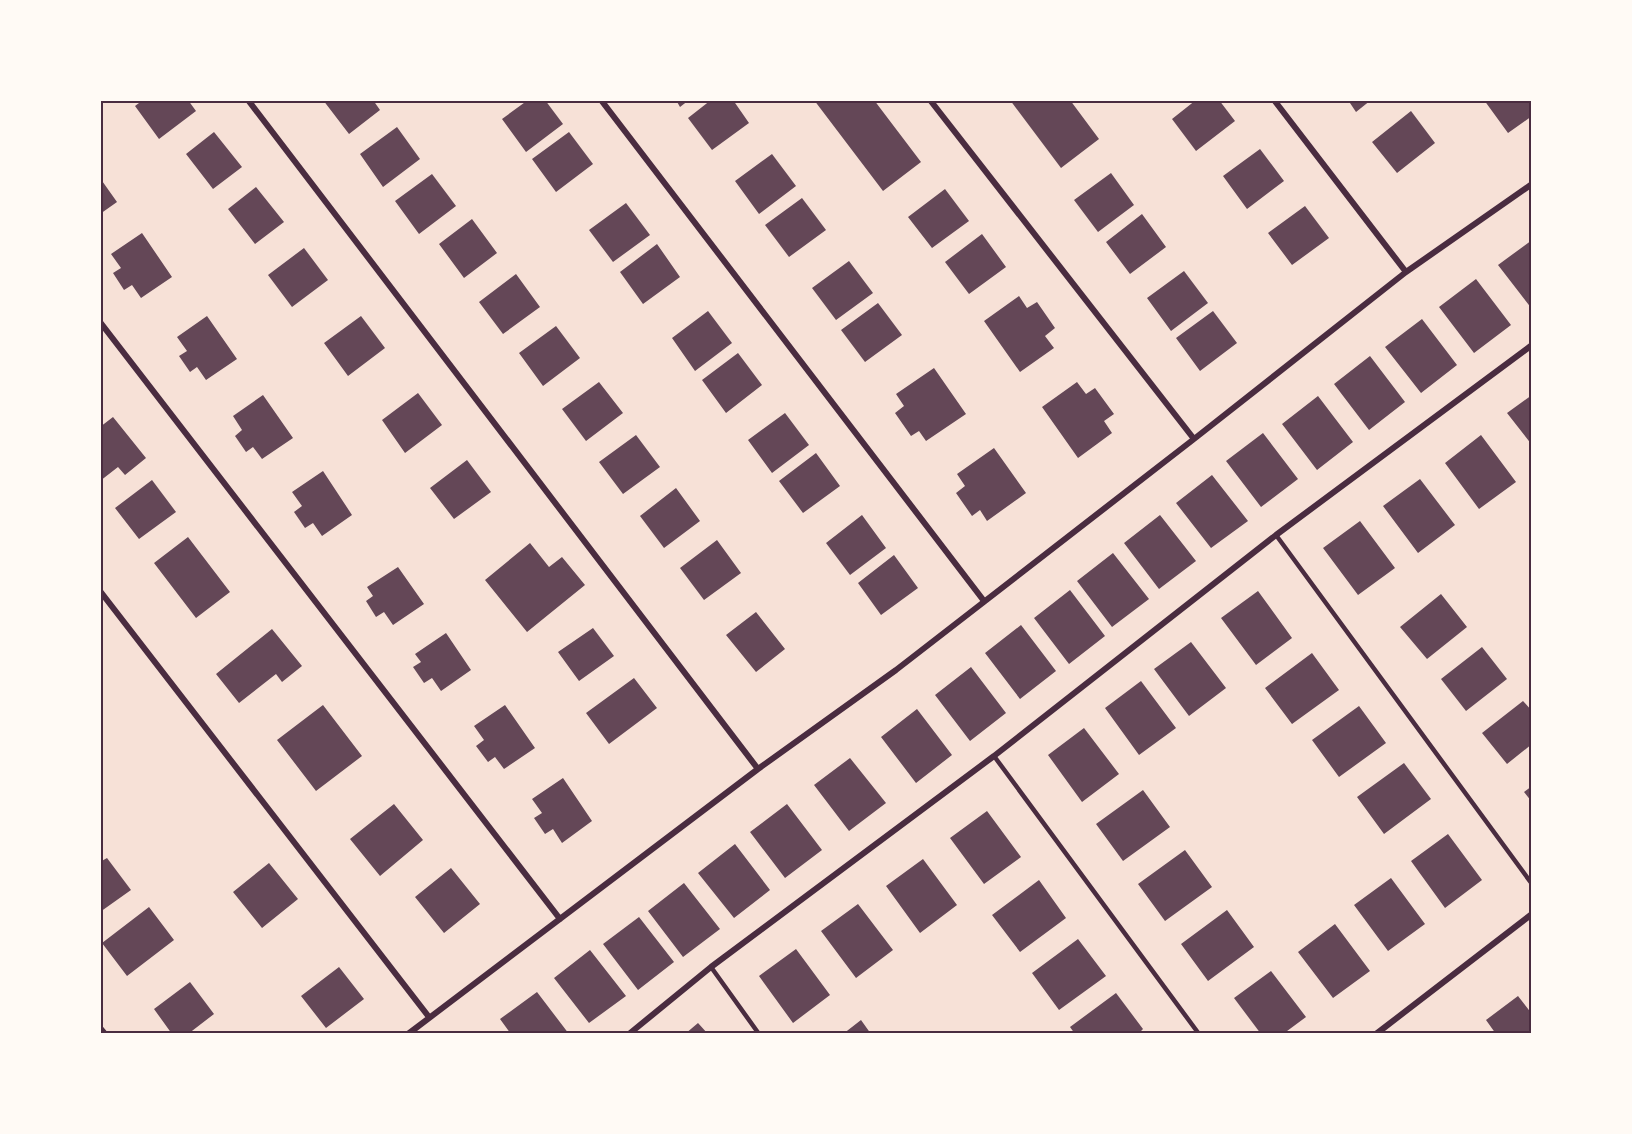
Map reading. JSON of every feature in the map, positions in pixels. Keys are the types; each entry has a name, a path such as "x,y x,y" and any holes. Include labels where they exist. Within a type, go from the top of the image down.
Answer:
{"street":[{"path":"248,100 758,769"},
{"path":"601,100 984,601"},
{"path":"930,100 1194,439"},
{"path":"1274,100 1406,272"},
{"path":"408,1034 758,769 896,670 1406,272 1532,184"},
{"path":"100,322 560,919"},
{"path":"629,1034 711,967 994,756 1276,535 1532,345"},
{"path":"100,591 429,1017"},
{"path":"1376,1034 1532,914"},
{"path":"100,1028 105,1034"}],"lane":[{"path":"1276,535 1532,884"},
{"path":"994,756 1199,1034"},
{"path":"711,967 759,1034"}],"building":[{"path":"143,100 188,100 196,111 159,139 135,106"},
{"path":"323,100 373,100 380,110 349,134"},
{"path":"528,100 545,100 563,124 526,152 502,119"},
{"path":"676,100 689,100 680,107"},
{"path":"711,100 733,100 749,123 712,150 688,118"},
{"path":"814,100 874,100 921,162 883,191"},
{"path":"1010,100 1070,100 1099,139 1061,168"},
{"path":"1196,100 1219,100 1235,121 1196,151 1172,119"},
{"path":"1348,100 1371,100 1356,112"},
{"path":"1484,100 1532,100 1532,116 1508,133"},
{"path":"1411,111 1435,143 1397,173 1372,142"},
{"path":"397,127 420,159 383,187 360,154"},
{"path":"214,132 242,167 213,189 186,154"},
{"path":"569,132 593,164 556,192 532,159"},
{"path":"1260,149 1284,181 1247,209 1223,176"},
{"path":"772,154 796,186 759,214 735,181"},
{"path":"1111,173 1134,205 1098,232 1074,200"},
{"path":"432,174 456,206 419,234 395,201"},
{"path":"100,178 117,202 100,214"},
{"path":"256,187 284,222 255,244 228,209"},
{"path":"945,189 969,221 932,248 908,217"},
{"path":"802,198 826,230 789,257 765,225"},
{"path":"626,203 650,235 613,262 589,230"},
{"path":"1305,206 1329,238 1292,265 1268,233"},
{"path":"1142,214 1166,247 1130,274 1106,242"},
{"path":"472,219 497,253 464,278 439,244"},
{"path":"142,233 172,277 141,298 132,285 124,290 113,273 121,268 111,254"},
{"path":"982,234 1006,267 969,294 945,262"},
{"path":"1532,240 1532,309 1498,265"},
{"path":"657,244 680,277 643,304 620,272"},
{"path":"304,248 328,280 292,307 268,275"},
{"path":"849,261 873,293 836,320 812,288"},
{"path":"1184,271 1208,303 1171,331 1147,298"},
{"path":"516,274 540,307 503,334 479,302"},
{"path":"1476,279 1511,325 1474,353 1439,307"},
{"path":"1019,296 1027,308 1037,302 1055,328 1045,336 1054,348 1020,372 984,321"},
{"path":"878,303 902,335 865,362 841,330"},
{"path":"708,311 732,343 695,371 672,338"},
{"path":"1213,311 1237,343 1200,371 1176,338"},
{"path":"207,316 237,359 206,380 197,367 190,372 179,356 187,351 177,337"},
{"path":"361,316 385,348 348,376 324,343"},
{"path":"1422,319 1457,365 1421,393 1385,347"},
{"path":"556,326 580,358 543,386 519,353"},
{"path":"738,353 762,385 726,413 702,380"},
{"path":"1370,356 1405,402 1369,430 1334,384"},
{"path":"934,368 966,414 926,441 919,431 911,436 895,413 904,406 896,394"},
{"path":"599,382 623,413 586,441 562,409"},
{"path":"1077,382 1086,394 1095,388 1114,414 1104,421 1112,433 1078,458 1042,407"},
{"path":"418,393 442,425 405,453 382,420"},
{"path":"263,395 293,438 262,459 253,447 246,452 235,436 242,430 233,416"},
{"path":"1532,395 1532,445 1507,413"},
{"path":"1318,396 1353,442 1317,470 1282,424"},
{"path":"785,413 809,445 772,473 748,440"},
{"path":"113,417 146,458 125,475 118,467 100,481 100,427"},
{"path":"1263,433 1298,479 1261,507 1226,461"},
{"path":"636,435 660,467 623,494 599,462"},
{"path":"1481,435 1516,482 1479,509 1445,463"},
{"path":"994,448 1026,493 987,521 980,510 972,516 956,493 965,486 957,474"},
{"path":"816,453 840,486 803,513 779,481"},
{"path":"467,460 491,492 454,519 430,488"},
{"path":"323,471 352,515 322,536 313,523 305,528 294,512 302,506 292,492"},
{"path":"1212,475 1248,521 1211,548 1176,503"},
{"path":"1420,479 1455,525 1418,553 1383,506"},
{"path":"152,480 176,512 139,539 115,508"},
{"path":"676,488 700,521 664,548 640,516"},
{"path":"862,515 886,548 850,575 826,543"},
{"path":"1160,515 1196,561 1159,589 1124,543"},
{"path":"1360,521 1395,568 1358,595 1323,548"},
{"path":"188,537 230,592 196,618 154,563"},
{"path":"717,540 741,573 704,600 680,568"},
{"path":"530,543 549,567 562,557 585,585 527,632 485,580"},
{"path":"1113,553 1149,599 1112,627 1077,581"},
{"path":"894,555 918,588 881,615 858,583"},
{"path":"398,567 424,604 393,625 384,612 376,617 366,601 373,596 367,587"},
{"path":"1070,590 1105,636 1069,664 1034,618"},
{"path":"1258,591 1292,638 1256,665 1221,618"},
{"path":"1441,594 1467,627 1427,659 1400,627"},
{"path":"756,612 785,649 756,672 726,635"},
{"path":"1021,625 1056,671 1020,699 985,653"},
{"path":"593,628 614,656 579,681 558,652"},
{"path":"272,629 302,666 282,682 276,674 239,703 216,674"},
{"path":"446,633 471,670 441,691 432,678 424,683 413,667 421,662 415,654"},
{"path":"1191,642 1226,688 1189,716 1154,669"},
{"path":"1482,647 1507,679 1466,711 1441,679"},
{"path":"1312,653 1339,690 1292,724 1265,688"},
{"path":"971,667 1006,713 970,741 935,695"},
{"path":"634,678 657,708 609,744 586,713"},
{"path":"1141,681 1176,728 1139,755 1105,708"},
{"path":"1523,701 1532,711 1532,744 1507,764 1482,733"},
{"path":"323,705 362,756 316,791 277,740"},
{"path":"505,705 535,748 504,769 495,757 488,762 476,746 484,740 474,726"},
{"path":"1359,706 1386,743 1339,777 1312,740"},
{"path":"917,709 952,755 916,783 881,737"},
{"path":"1084,728 1119,774 1082,802 1048,755"},
{"path":"850,758 886,803 849,831 814,785"},
{"path":"1404,763 1431,799 1384,834 1357,797"},
{"path":"563,778 592,821 562,843 553,829 545,834 534,818 542,813 532,799"},
{"path":"1532,786 1532,802 1524,792"},
{"path":"1143,790 1170,827 1123,861 1096,824"},
{"path":"394,804 423,840 380,876 350,839"},
{"path":"787,804 822,850 785,878 750,832"},
{"path":"987,811 1021,857 984,884 950,838"},
{"path":"1448,834 1482,880 1445,908 1411,861"},
{"path":"735,844 770,890 734,918 698,873"},
{"path":"1185,850 1212,887 1165,921 1138,884"},
{"path":"107,858 131,890 100,912 100,862"},
{"path":"923,859 957,905 920,933 886,886"},
{"path":"269,863 298,899 262,928 233,892"},
{"path":"451,868 480,904 444,933 415,897"},
{"path":"1391,878 1425,924 1388,951 1354,905"},
{"path":"1039,880 1066,918 1020,952 992,915"},
{"path":"684,883 720,929 683,957 648,911"},
{"path":"858,904 893,950 856,978 821,931"},
{"path":"149,907 174,940 127,976 102,943"},
{"path":"1227,910 1254,947 1208,981 1181,944"},
{"path":"639,917 674,962 638,990 603,944"},
{"path":"1335,924 1370,971 1333,998 1298,952"},
{"path":"1078,939 1106,976 1059,1010 1032,973"},
{"path":"796,949 830,995 793,1023 759,976"},
{"path":"590,950 626,996 589,1023 554,978"},
{"path":"339,967 364,999 326,1028 301,996"},
{"path":"1271,971 1306,1017 1283,1034 1261,1034 1234,998"},
{"path":"190,982 214,1014 188,1034 172,1034 154,1009"},
{"path":"537,992 569,1034 511,1034 500,1019"},
{"path":"1116,993 1143,1029 1138,1034 1075,1034 1070,1027"},
{"path":"1518,996 1532,1014 1532,1034 1496,1034 1486,1020"},
{"path":"861,1020 871,1034 843,1034"},
{"path":"698,1023 708,1034 685,1034"}]}
